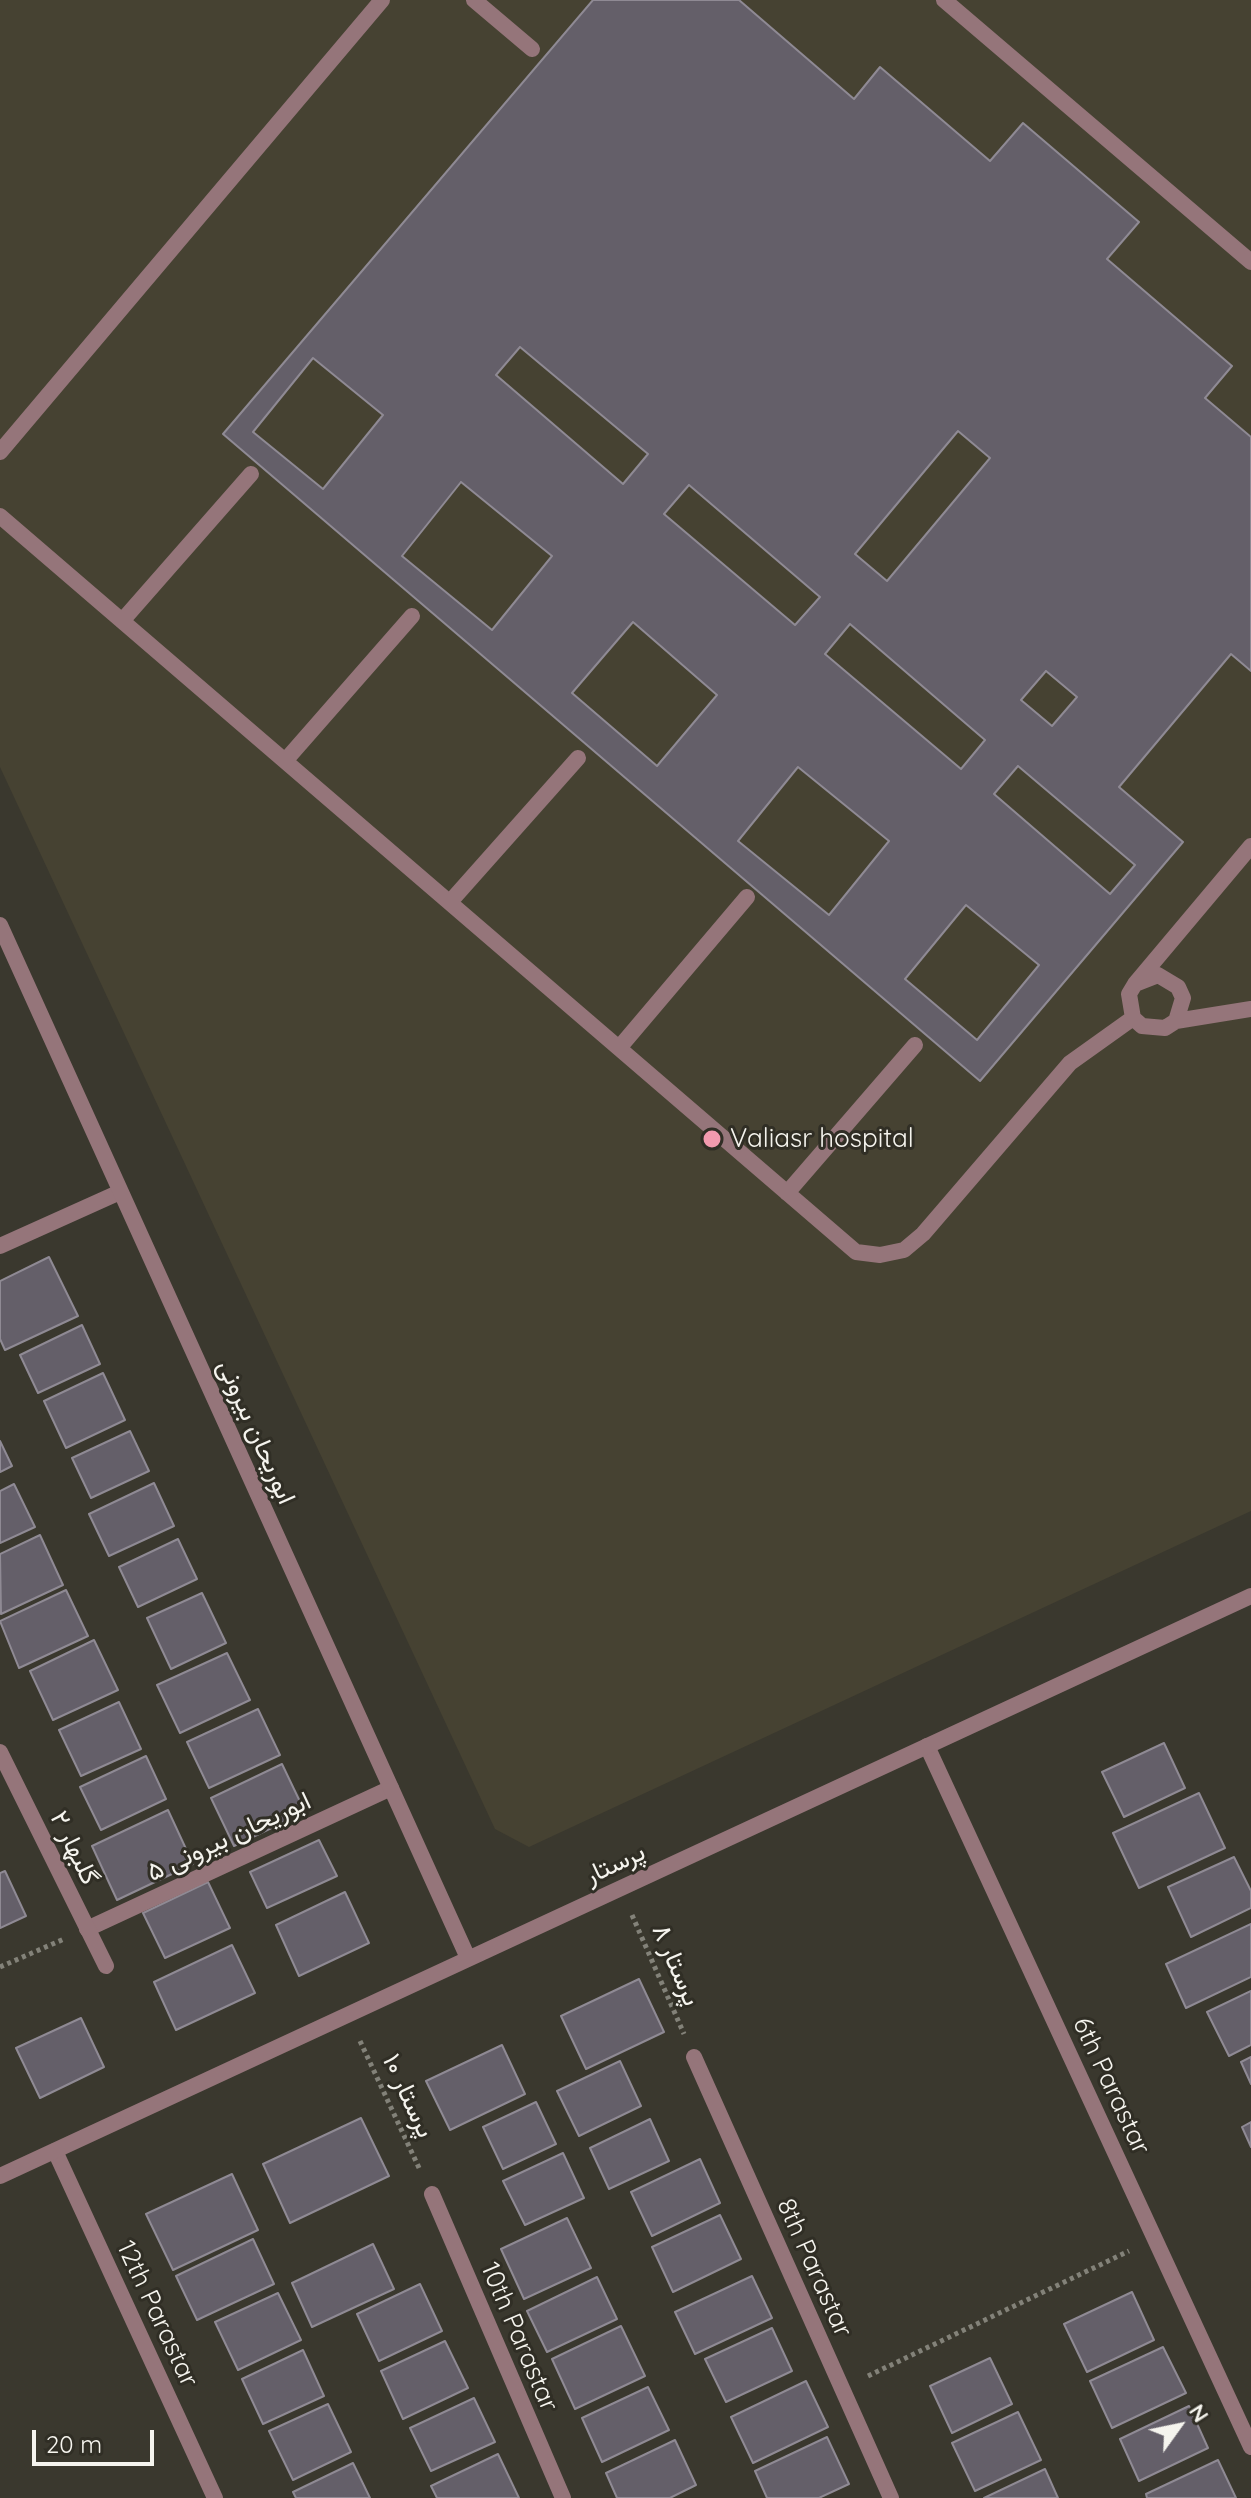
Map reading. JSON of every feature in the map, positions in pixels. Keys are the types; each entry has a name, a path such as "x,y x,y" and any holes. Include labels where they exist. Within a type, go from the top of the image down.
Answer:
{"street":[{"path":"0,452 382,0"},
{"path":"474,0 532,49"},
{"path":"944,0 1251,262"},
{"path":"122,621 251,474"},
{"path":"0,516 856,1252 880,1255 904,1250 923,1234 1070,1063 1133,1018"},
{"path":"285,761 412,616"},
{"path":"450,902 578,758"},
{"path":"1251,846 1129,994 1133,1018 1153,1030 1176,1021 1251,1009"},
{"path":"619,1048 747,897"},
{"name":"ابوریحان بیرونی","path":"0,925 468,1958"},
{"path":"1135,984 1158,975 1178,987 1183,998 1176,1021"},
{"path":"787,1193 915,1045"},
{"path":"0,1246 120,1192"},
{"name":"پرستار","path":"0,2176 1251,1596"},
{"name":"6th Parastar","path":"927,1746 1251,2447"},
{"name":"گلبهار ۲","path":"0,1752 106,1966"},
{"name":"ابوریحان بیرونی ۵","path":"87,1929 391,1788"},
{"name":"8th Parastar","path":"694,2057 891,2498"},
{"name":"12th Parastar","path":"55,2151 215,2498"},
{"name":"10th Parastar","path":"432,2194 563,2498"}],"path":[{"name":"پرستار ۸","path":"621,1888 694,2057"},
{"path":"0,1967 87,1929"},
{"name":"پرستار ۱۰","path":"348,2014 432,2194"},
{"path":"842,2389 1155,2239"}],"shaded area":[{"name":"Valiasr hospital","path":"0,0 1251,0 1251,1511 529,1847 495,1829 0,767"}],"building":[{"path":"593,0 739,0 854,99 880,67 990,161 1023,123 1139,222 1107,259 1232,366 1205,398 1251,437 1251,671 1231,654 1119,787 1183,842 980,1081 223,434","holes":["520,347 648,454 623,484 496,375","313,358 383,415 323,489 253,432","958,431 990,458 887,581 855,554","461,482 552,556 492,630 402,556","689,485 820,597 795,625 664,514","633,622 717,695 657,766 572,693","850,624 985,740 961,769 825,654","1046,671 1077,697 1052,726 1021,700","1018,766 1135,865 1110,894 994,794","798,767 889,841 829,915 738,841","966,905 1039,965 977,1040 905,979"]},
{"path":"49,1257 78,1316 5,1350 0,1339 0,1281"},
{"path":"82,1325 100,1364 38,1393 20,1355"},
{"path":"103,1373 125,1420 66,1448 44,1401"},
{"path":"130,1431 149,1471 91,1498 72,1458"},
{"path":"0,1441 12,1466 0,1472"},
{"path":"154,1483 174,1526 109,1556 89,1514"},
{"path":"14,1484 35,1527 0,1543 0,1491"},
{"path":"40,1535 63,1585 1,1614 0,1554"},
{"path":"178,1539 197,1579 138,1607 119,1567"},
{"path":"66,1590 88,1636 19,1668 0,1621"},
{"path":"202,1593 226,1643 171,1669 147,1618"},
{"path":"94,1640 118,1690 53,1720 30,1671"},
{"path":"227,1653 250,1700 180,1733 157,1685"},
{"path":"119,1702 141,1749 81,1776 59,1730"},
{"path":"258,1709 280,1755 209,1788 187,1742"},
{"path":"1164,1743 1185,1788 1124,1817 1102,1772"},
{"path":"146,1756 166,1799 101,1830 80,1787"},
{"path":"282,1764 305,1812 234,1846 211,1798"},
{"path":"1199,1793 1225,1848 1139,1888 1113,1833"},
{"path":"168,1810 193,1864 117,1900 92,1846"},
{"path":"319,1840 337,1876 267,1908 250,1872"},
{"path":"1234,1857 1251,1891 1251,1908 1191,1937 1168,1887"},
{"path":"5,1871 26,1916 0,1928 0,1873"},
{"path":"208,1882 230,1928 165,1958 143,1913"},
{"path":"345,1892 369,1943 299,1976 276,1925"},
{"path":"1251,1924 1251,1977 1186,2008 1166,1964"},
{"path":"232,1945 255,1993 176,2030 154,1982"},
{"path":"639,1979 664,2032 586,2069 561,2016"},
{"path":"1251,1991 1251,2045 1229,2056 1207,2012"},
{"path":"81,2018 104,2067 40,2098 16,2048"},
{"path":"502,2045 525,2094 450,2130 426,2081"},
{"path":"1251,2057 1251,2084 1241,2062"},
{"path":"620,2061 641,2106 579,2136 557,2091"},
{"path":"536,2102 556,2144 503,2169 483,2127"},
{"path":"361,2118 389,2176 290,2223 263,2164"},
{"path":"650,2119 669,2161 609,2189 590,2148"},
{"path":"1251,2122 1251,2147 1242,2127"},
{"path":"563,2153 584,2198 525,2225 503,2181"},
{"path":"700,2159 720,2203 652,2236 631,2192"},
{"path":"232,2174 258,2230 173,2270 146,2214"},
{"path":"720,2215 741,2259 673,2292 652,2247"},
{"path":"567,2218 591,2268 524,2299 501,2249"},
{"path":"253,2239 274,2284 197,2320 176,2276"},
{"path":"373,2244 394,2289 312,2327 292,2283"},
{"path":"752,2276 772,2318 695,2354 675,2312"},
{"path":"597,2277 617,2319 547,2352 527,2311"},
{"path":"420,2284 442,2331 379,2361 357,2314"},
{"path":"1132,2292 1154,2340 1087,2372 1064,2324"},
{"path":"278,2293 301,2340 238,2370 215,2322"},
{"path":"621,2326 645,2376 575,2409 552,2359"},
{"path":"772,2328 792,2371 726,2402 705,2359"},
{"path":"445,2341 468,2388 403,2419 381,2371"},
{"path":"1163,2347 1186,2393 1112,2428 1090,2381"},
{"path":"303,2350 324,2396 263,2424 242,2379"},
{"path":"990,2358 1012,2404 952,2433 930,2386"},
{"path":"806,2381 828,2427 753,2463 731,2417"},
{"path":"648,2387 669,2430 602,2462 582,2418"},
{"path":"474,2398 495,2442 431,2471 410,2428"},
{"path":"328,2404 351,2452 293,2480 269,2431"},
{"path":"1189,2406 1208,2448 1139,2481 1120,2439"},
{"path":"1018,2412 1041,2460 975,2491 952,2443"},
{"path":"827,2437 849,2484 819,2498 767,2498 755,2471"},
{"path":"675,2440 696,2485 670,2498 617,2498 606,2473"},
{"path":"498,2454 519,2498 437,2498 431,2486"},
{"path":"1218,2460 1236,2498 1147,2498 1146,2494"},
{"path":"353,2463 370,2498 296,2498 293,2492"},
{"path":"1045,2469 1058,2498 984,2498"}],"place":[{"name":"Valiasr hospital","path":"712,1139"}]}
